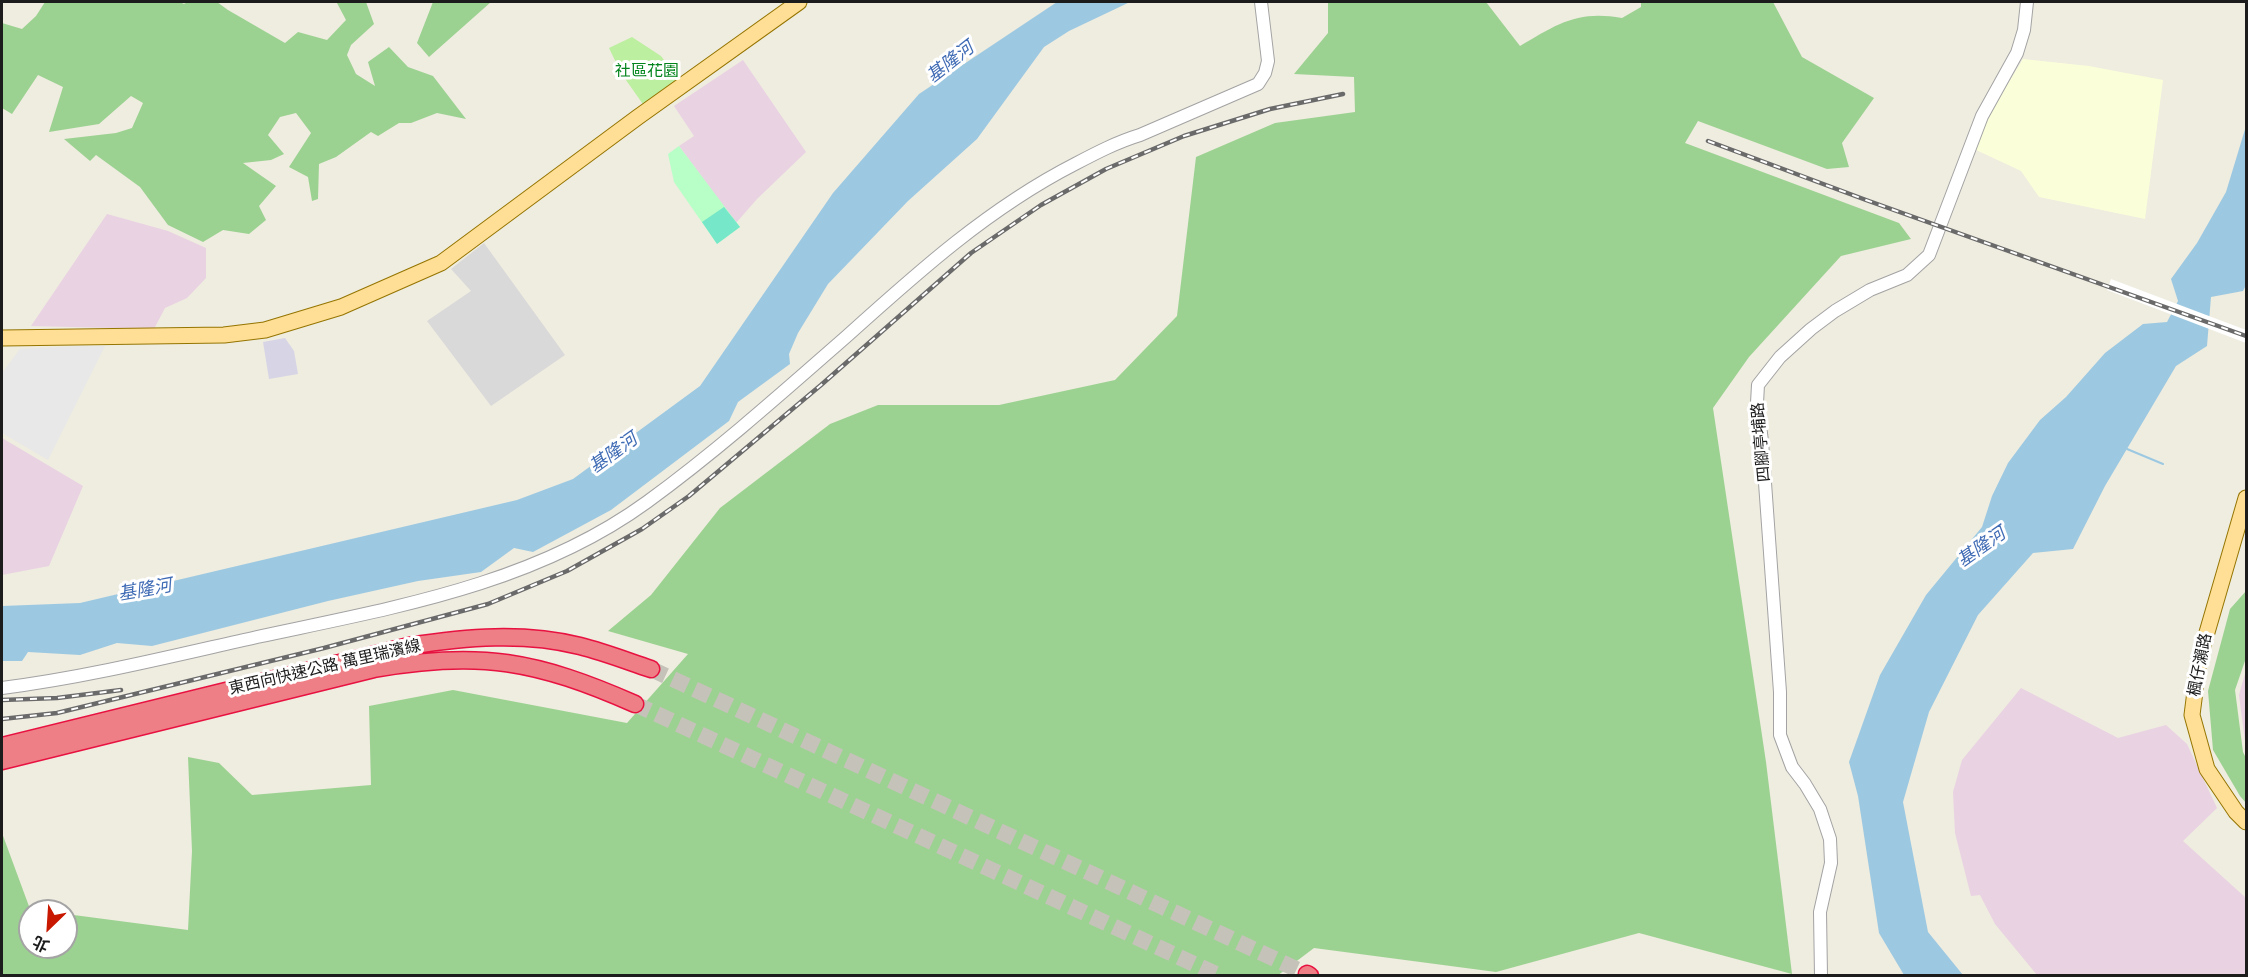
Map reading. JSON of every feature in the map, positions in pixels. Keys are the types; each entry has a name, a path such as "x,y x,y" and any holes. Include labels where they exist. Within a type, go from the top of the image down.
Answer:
{"highway":[{"name":"東西向快速公路 萬里瑞濱線","path":"2,746 409,646 444,640 502,637 551,640 580,646 651,669"},
{"name":"東西向快速公路 萬里瑞濱線","path":"2,761 374,669 413,662 468,659 510,663 561,674 635,704"}],"main road":[{"path":"2,338 224,335 265,330 341,307 441,263 644,112 799,2"},
{"name":"楓仔瀨路","path":"2247,498 2199,660 2192,715 2207,769 2236,812 2247,822"}],"street":[{"path":"2,688 80,676 385,609 502,577 543,561 590,537 644,504 704,458 792,384 901,287 1002,207 1056,174 1120,141 1140,135 1258,84 1266,73 1268,61 1261,2"},
{"name":"四腳亭埔路","path":"1821,975 1820,912 1831,863 1830,839 1820,809 1805,784 1791,767 1780,735 1777,647 1762,441 1757,403 1758,385 1780,357 1811,329 1870,290 1907,274 1929,255 1982,117 2017,53 2024,30 2027,2"}],"shaded area":[{"path":"2023,59 2089,66 2163,80 2145,219 2039,197 2021,171 1974,149 1984,123"},
{"path":"743,60 806,152 757,199 736,223 679,146 694,136 674,106"},
{"path":"107,214 168,231 206,248 206,278 187,298 165,308 154,329 31,326"},
{"path":"484,243 565,355 491,406 427,321 471,291 451,269"},
{"path":"285,338 294,351 298,374 269,379 263,342"},
{"path":"105,346 48,460 2,433 2,373 20,349"},
{"path":"2,438 83,486 49,566 2,575"},
{"path":"2246,670 2246,749 2239,695"},
{"path":"2021,688 2118,738 2166,725 2187,744 2217,808 2183,841 2246,898 2246,975 2037,975 1995,924 1980,895 1971,896 1955,833 1953,792 1962,760"}],"green space":[{"path":"45,2 180,2 184,4 187,2 217,2 285,43 298,32 327,40 346,20 337,3 366,2 374,24 351,45 347,55 356,74 375,86 368,62 389,47 408,67 433,76 466,119 437,113 411,123 399,123 378,136 371,132 336,157 319,164 318,199 312,201 308,177 289,167 311,133 296,113 280,117 268,135 284,154 271,160 243,163 276,186 259,206 266,220 249,234 223,230 203,242 168,225 140,187 96,155 90,161 64,139 116,133 132,128 143,103 131,96 99,124 49,132 63,87 38,75 12,114 2,108 2,23 22,29 36,16"},
{"path":"433,2 491,2 429,57 417,43"},
{"path":"1328,2 1486,2 1520,46 1568,21 1593,16 1622,18 1641,7 1641,2 1773,2 1802,57 1874,98 1842,143 1849,167 1827,169 1698,121 1685,143 1899,223 1911,239 1841,256 1749,357 1713,408 1766,762 1792,974 1639,933 1496,972 1314,948 1277,976 2,975 2,833 26,899 18,899 18,959 78,959 78,916 188,930 192,851 188,757 219,763 252,795 371,785 369,706 453,690 627,723 688,654 608,631 651,595 720,508 830,424 878,405 999,405 1115,380 1177,316 1196,157 1275,123 1355,112 1354,77 1294,74 1328,33"},
{"name":"社區花園","path":"632,37 661,56 683,85 652,117 621,73 609,48"},
{"path":"679,146 740,227 717,244 674,182 668,154"},
{"path":"724,207 740,227 717,244 702,222"},
{"path":"2246,591 2246,658 2235,690 2243,752 2246,758 2246,803 2213,750 2208,691 2230,609"}],"water":[{"name":"基隆河","path":"1057,2 1130,2 1069,31 1044,47 977,139 908,201 828,284 798,333 789,354 790,364 738,402 729,421 611,510 533,552 514,548 481,572 418,581 328,601 152,646 117,643 80,655 28,652 22,661 2,661 2,606 80,603 517,500 573,479 700,386 833,193 919,94"},
{"name":"基隆河","path":"2246,126 2246,285 2243,291 2211,297 2207,346 2176,366 2105,486 2073,549 2033,553 1978,615 1929,712 1903,802 1928,932 1963,975 1904,975 1879,933 1858,796 1849,762 1880,675 1926,595 1982,527 1992,496 2008,463 2040,420 2066,397 2105,353 2143,324 2167,322 2178,301 2171,279 2197,243 2226,192"}],"pier":[{"path":"2111,279 2246,330 2246,343 2107,290"}],"waterway":[{"path":"2127,449 2163,464"}],"tunnel":[{"path":"651,669 1307,974"},
{"path":"635,704 1220,976"}],"railway":[{"path":"2,719 57,713 324,648 488,604 567,571 642,529 689,496 821,385 971,253 1041,205 1106,169 1184,136 1270,109 1343,94"},
{"path":"1708,141 2246,336"},
{"path":"2,700 57,698 121,690"}]}
